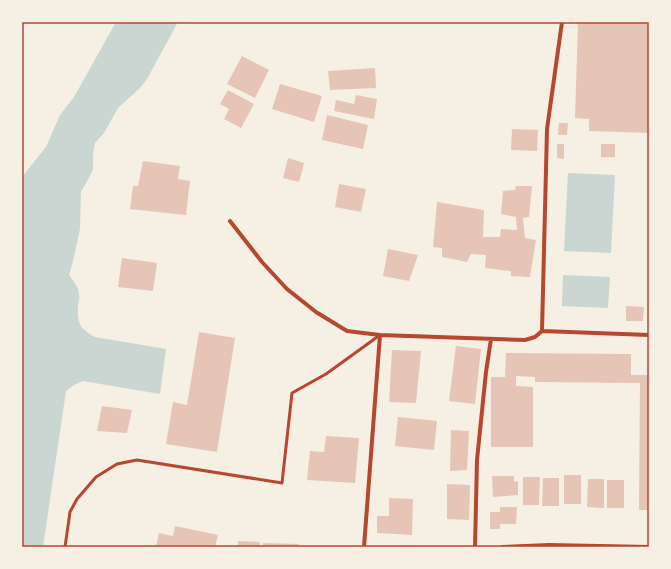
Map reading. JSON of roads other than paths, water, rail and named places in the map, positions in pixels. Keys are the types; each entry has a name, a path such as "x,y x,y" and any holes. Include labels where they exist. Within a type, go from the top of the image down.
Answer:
{"street":[{"path":"542,331 547,129 562,22"},
{"path":"230,221 262,262 287,289 316,312 347,331 380,335 525,340 535,337 542,331 649,335"},
{"path":"364,547 380,335"},
{"path":"475,547 477,460 491,339"},
{"path":"502,547 649,547"}],"lane":[{"path":"65,547 70,512 77,499 96,477 117,464 137,460 282,483 292,393 326,374 380,335"}]}
